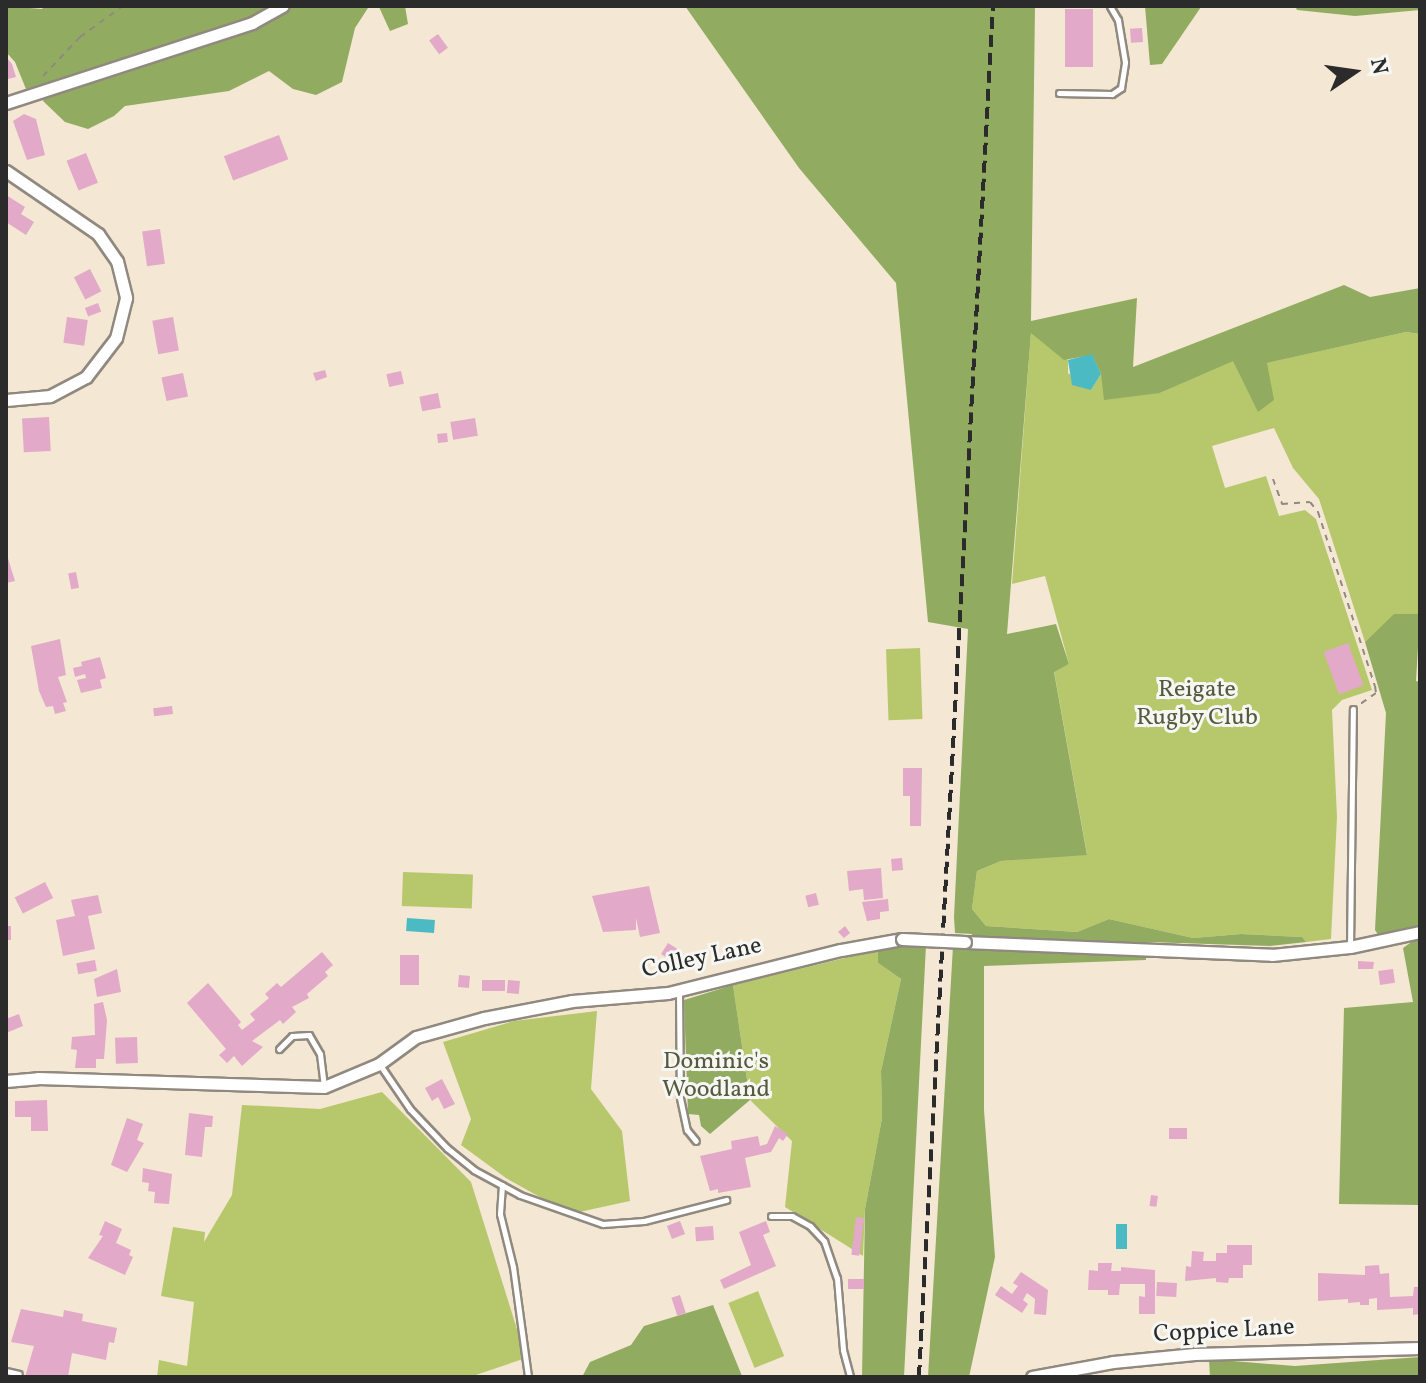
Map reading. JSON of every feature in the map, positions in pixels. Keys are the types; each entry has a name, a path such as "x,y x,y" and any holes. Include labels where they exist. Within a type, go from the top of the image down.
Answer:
{"street":[{"path":"6,103 32,92 252,23 283,6"},
{"path":"6,171 98,234 117,261 126,298 124,317 110,351 86,377 50,396 6,400"},
{"name":"Colley Lane","path":"6,1081 70,1078 324,1087 379,1064 416,1037 484,1018 572,1001 679,991 841,950 902,939 1272,955 1350,947 1420,932"},
{"name":"Coppice Lane","path":"1032,1377 1210,1353 1420,1348"}],"lane":[{"path":"1059,93 1112,94 1121,88 1125,62 1118,20 1110,6"},
{"path":"1350,947 1355,764 1353,709"},
{"path":"679,991 680,1098 687,1130 696,1141"},
{"path":"279,1049 292,1036 309,1035 320,1054 324,1087"},
{"path":"379,1064 410,1109 447,1148 474,1170 545,1205 603,1224 644,1221 726,1200"},
{"path":"502,1185 500,1214 513,1267 528,1377"},
{"path":"771,1216 792,1216 810,1226 824,1241 839,1287 843,1350 850,1377"},
{"path":"6,1371 19,1374"}],"path":[{"path":"32,92 53,62 123,6"},
{"path":"1273,479 1282,504 1310,502 1318,512 1375,686 1376,693 1353,709"}],"green space":[{"path":"6,6 42,9 44,6 277,6 249,20 26,89 15,62 6,52"},
{"path":"291,6 405,6 408,24 390,31 379,7 368,8 355,28 342,82 316,95 293,89 269,71 229,91 125,106 114,116 88,129 65,122 43,101 47,89 255,27"},
{"path":"685,6 1035,6 1031,321 1137,298 1133,367 1344,285 1370,297 1420,288 1420,334 1406,332 1267,363 1274,400 1258,412 1233,361 1160,393 1104,400 1101,374 1092,355 1064,360 1031,333 1007,634 1056,624 1069,664 1054,672 1087,855 1001,861 977,871 972,909 986,926 1077,932 1109,919 1193,938 1241,934 1302,937 1306,942 1270,946 1147,942 1146,960 984,966 984,1110 995,1257 969,1377 928,1377 953,946 971,947 972,934 955,933 954,917 968,629 928,622 896,283 799,168"},
{"path":"1145,6 1201,7 1162,64 1150,65"},
{"path":"1295,6 1420,6 1420,10 1355,16 1297,10"},
{"name":"Reigate Rugby Club","path":"1031,332 1068,360 1068,373 1091,390 1101,374 1160,393 1233,360 1266,363 1406,332 1420,334 1420,614 1394,615 1365,642 1319,499 1293,468 1274,428 1212,446 1225,488 1266,476 1279,516 1305,510 1316,519 1372,690 1342,700 1332,710 1337,817 1331,939 1306,942 1301,937 1241,934 1193,938 1109,919 1077,932 986,926 972,909 977,871 1001,861 1087,854 1054,671 1069,664 1045,576 1012,584"},
{"path":"1394,614 1420,614 1416,681 1420,682 1420,928 1379,936 1375,930 1386,713 1365,642"},
{"path":"920,648 922,719 888,720 886,649"},
{"path":"403,872 473,874 472,908 402,906"},
{"path":"1420,936 1420,1205 1339,1204 1344,1008 1413,1002 1403,948"},
{"path":"903,943 926,945 904,1377 862,1377 865,1209 882,1118 881,1071 901,979 878,963 878,950"},
{"path":"878,950 878,963 901,979 881,1071 882,1118 865,1209 863,1256 785,1207 792,1141 750,1100 733,985"},
{"name":"Dominic's Woodland","path":"733,985 750,1100 710,1134 701,1126 699,1115 688,1114 684,1000"},
{"path":"597,1011 591,1089 622,1131 630,1201 570,1214 506,1178 461,1145 471,1119 443,1042 514,1021"},
{"path":"382,1092 471,1182 526,1358 470,1377 157,1377 159,1360 187,1366 194,1302 161,1296 173,1227 205,1232 204,1242 232,1195 242,1105 320,1109"},
{"path":"758,1291 784,1356 755,1368 728,1303"},
{"path":"713,1305 742,1376 582,1377 590,1362 631,1345 644,1326"},
{"path":"1420,1357 1420,1377 1210,1377 1209,1359 1295,1366"}],"water":[{"path":"1092,354 1101,374 1091,390 1072,385 1068,360"},
{"path":"407,918 435,920 434,933 406,931"},
{"path":"1116,1224 1127,1224 1127,1249 1116,1249"}],"building":[{"path":"1065,9 1093,9 1093,67 1065,67"},
{"path":"1142,28 1143,42 1131,43 1130,29"},
{"path":"438,34 448,48 439,54 429,40"},
{"path":"6,57 12,64 16,77 8,79"},
{"path":"24,114 36,119 45,155 27,160 13,121"},
{"path":"279,135 288,159 233,180 224,156"},
{"path":"86,153 98,183 79,191 67,161"},
{"path":"6,195 25,207 21,214 34,222 26,235 6,222"},
{"path":"160,229 165,264 147,266 142,232"},
{"path":"90,269 101,291 85,299 74,277"},
{"path":"98,303 101,311 88,316 85,308"},
{"path":"67,317 88,320 84,346 63,343"},
{"path":"173,317 179,350 158,354 152,321"},
{"path":"325,370 327,377 316,381 313,373"},
{"path":"401,371 404,384 389,387 386,374"},
{"path":"183,373 188,396 166,401 161,378"},
{"path":"438,393 441,408 422,411 419,397"},
{"path":"49,417 51,451 24,452 22,418"},
{"path":"475,418 478,436 453,440 450,422"},
{"path":"447,433 448,442 438,443 437,434"},
{"path":"6,552 15,581 6,583"},
{"path":"76,572 79,588 71,589 68,574"},
{"path":"60,639 66,675 58,677 67,702 63,703 66,711 55,714 53,706 46,707 39,691 31,646"},
{"path":"1348,643 1363,685 1339,694 1324,652"},
{"path":"100,657 106,678 100,680 102,688 81,693 77,680 86,678 85,674 75,677 73,668 82,666 81,662"},
{"path":"172,706 173,714 154,716 153,708"},
{"path":"903,768 922,768 921,826 910,826 910,796 903,796"},
{"path":"902,858 903,870 892,871 891,859"},
{"path":"881,868 883,898 864,900 863,889 849,891 847,871"},
{"path":"45,882 53,898 23,913 15,897"},
{"path":"649,886 660,933 640,937 636,918 636,930 603,932 592,896"},
{"path":"816,893 819,905 808,907 805,896"},
{"path":"98,895 102,913 88,916 95,949 63,956 56,920 75,916 71,900"},
{"path":"888,899 889,911 880,912 880,919 867,921 862,902"},
{"path":"6,926 11,926 11,940 6,940"},
{"path":"845,926 850,933 844,938 838,932"},
{"path":"668,943 679,950 672,961 661,954"},
{"path":"322,952 333,965 325,972 328,976 307,994 309,998 292,1007 296,1012 283,1024 280,1020 252,1041 263,1047 242,1066 234,1056 227,1063 219,1055 226,1049 187,1003 208,983 241,1022 238,1025 242,1030 255,1020 250,1014 269,998 265,994 277,983 281,987"},
{"path":"400,955 419,955 419,985 400,985"},
{"path":"95,960 97,971 78,974 76,963"},
{"path":"1358,961 1374,962 1373,969 1358,969"},
{"path":"117,969 121,992 97,997 94,979"},
{"path":"1393,969 1395,983 1380,985 1378,971"},
{"path":"459,975 470,976 469,988 458,987"},
{"path":"482,980 505,980 505,991 482,991"},
{"path":"508,980 520,981 519,994 507,993"},
{"path":"103,1002 107,1020 104,1059 96,1059 96,1068 75,1068 77,1050 71,1049 72,1037 95,1035 94,1004"},
{"path":"19,1014 23,1026 6,1033 6,1019"},
{"path":"137,1037 138,1063 116,1064 115,1038"},
{"path":"442,1079 455,1104 444,1109 438,1097 432,1101 425,1088"},
{"path":"47,1100 48,1131 31,1131 31,1117 15,1117 15,1101"},
{"path":"189,1113 213,1116 212,1127 205,1127 202,1157 185,1155"},
{"path":"127,1118 143,1124 137,1140 144,1143 127,1172 111,1165"},
{"path":"775,1126 788,1134 783,1141 779,1138 771,1152 745,1158 751,1187 718,1193 718,1189 710,1191 700,1156 732,1149 731,1141 758,1136 760,1146 767,1144"},
{"path":"1169,1128 1187,1128 1187,1139 1169,1139"},
{"path":"143,1168 172,1174 169,1204 154,1203 155,1192 148,1191 149,1183 142,1182"},
{"path":"1151,1195 1158,1196 1156,1207 1149,1206"},
{"path":"856,1217 864,1218 859,1256 851,1255"},
{"path":"105,1221 122,1229 116,1243 131,1250 129,1255 133,1257 125,1275 88,1258 103,1236 99,1235"},
{"path":"680,1221 685,1234 672,1239 667,1226"},
{"path":"766,1221 770,1232 763,1235 776,1266 724,1289 720,1280 751,1265 739,1232"},
{"path":"713,1226 714,1240 696,1241 695,1227"},
{"path":"1227,1245 1252,1245 1252,1265 1243,1265 1243,1278 1229,1278 1228,1283 1216,1282 1216,1278 1185,1281 1186,1266 1191,1267 1192,1251 1204,1252 1203,1261 1216,1261 1216,1253 1227,1253"},
{"path":"1098,1263 1112,1263 1111,1271 1121,1271 1121,1267 1155,1270 1155,1314 1139,1314 1139,1296 1145,1297 1145,1284 1120,1284 1119,1295 1108,1295 1108,1290 1088,1290 1089,1270 1098,1271"},
{"path":"1379,1265 1380,1274 1389,1273 1390,1297 1413,1296 1414,1287 1420,1287 1420,1314 1413,1315 1413,1308 1377,1310 1377,1298 1369,1299 1369,1305 1348,1303 1348,1299 1318,1301 1318,1273 1365,1275 1365,1266"},
{"path":"1021,1272 1048,1290 1046,1315 1034,1314 1035,1299 1027,1293 1023,1300 1028,1304 1022,1313 995,1295 1001,1286 1012,1294 1018,1286 1013,1283"},
{"path":"848,1279 864,1279 864,1289 848,1289"},
{"path":"1157,1282 1177,1283 1176,1297 1156,1296"},
{"path":"680,1295 686,1313 677,1316 671,1298"},
{"path":"21,1309 63,1317 64,1310 83,1314 82,1321 117,1328 114,1343 109,1342 106,1360 72,1353 68,1377 25,1377 34,1346 11,1342"}],"railway":[{"path":"919,1377 993,6"}]}
